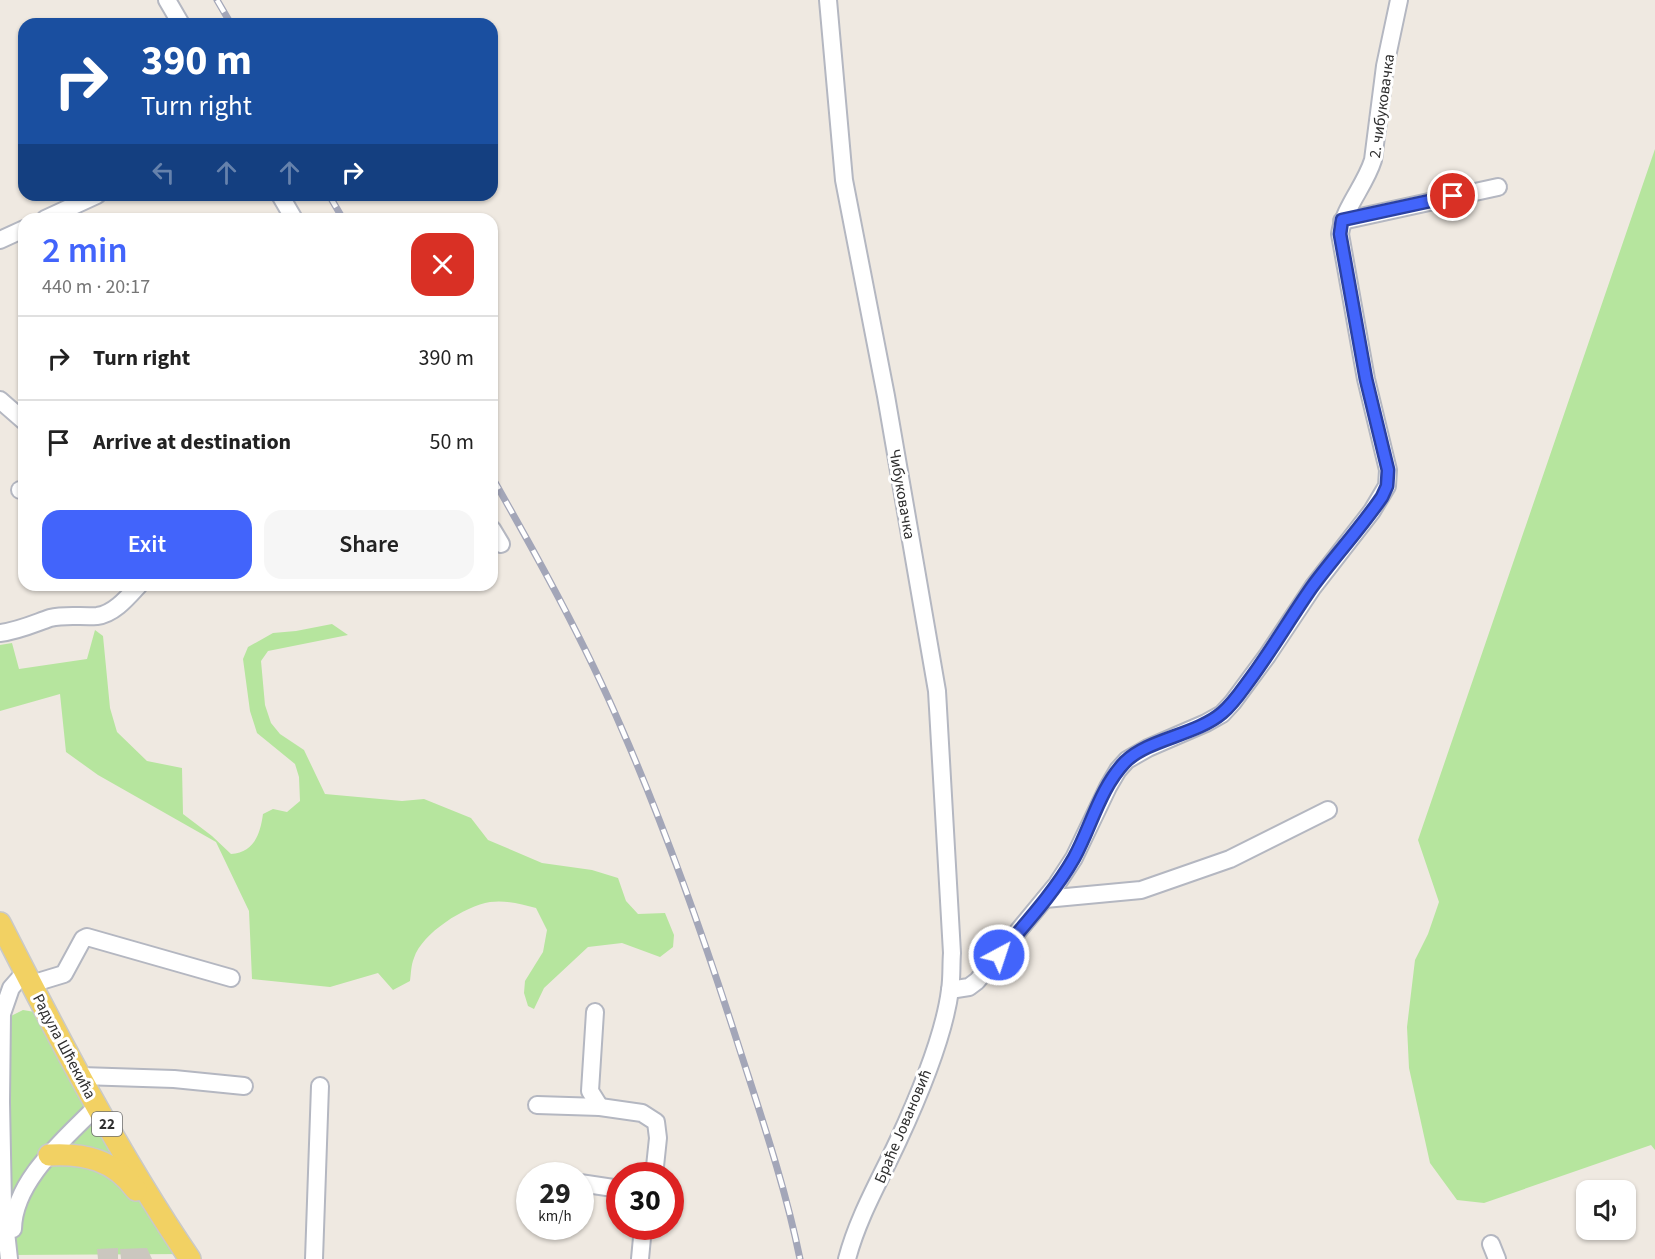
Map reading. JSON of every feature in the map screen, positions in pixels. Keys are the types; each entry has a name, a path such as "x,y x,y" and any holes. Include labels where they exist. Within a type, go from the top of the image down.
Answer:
{"main road":[{"name":"Радула Шћекића","path":"0,923 17,982 81,1076 166,1225 190,1259"},
{"path":"49,1155 91,1157 108,1164 126,1178 155,1218 166,1225"}],"street":[{"path":"167,0 178,18"},
{"name":"Чибуковачка","path":"828,0 844,180 886,396 937,691 952,953 950,990"},
{"name":"2. чибуковачка","path":"1342,220 1370,172 1385,66 1400,0"},
{"path":"950,990 961,990 977,981 1045,899 1074,858 1108,787 1127,760 1148,748 1206,723 1222,714 1233,702 1267,656 1312,587 1372,511 1387,486 1388,470 1366,379 1340,234 1342,220 1498,187"},
{"path":"58,213 84,201"},
{"path":"0,240 18,232"},
{"path":"0,400 18,416"},
{"path":"498,539 501,544"},
{"path":"0,633 16,631 51,618 68,615 100,616 119,605 133,591"},
{"path":"1045,899 1141,890 1230,859 1328,810"},
{"path":"9,1255 2,1222 0,1056 2,1014 17,982 64,974 83,939 87,937 231,978"},
{"name":"Браће Јовановић","path":"847,1259 854,1233 899,1139 927,1070 942,1027 950,990"},
{"path":"595,1012 590,1091 600,1107"},
{"path":"81,1076 174,1079 244,1086"},
{"path":"314,1259 320,1086"},
{"path":"537,1105 600,1107 642,1113 656,1122 658,1138 655,1162"},
{"path":"9,1255 13,1215 20,1196 33,1174 49,1155 97,1106"},
{"path":"640,1259 642,1240"}],"green space":[{"path":"1655,149 1655,1150 1651,1145 1484,1203 1457,1200 1430,1163 1409,1068 1407,1027 1415,960 1428,934 1439,902 1418,840"},
{"path":"332,624 348,635 268,651 261,661 265,705 271,723 280,734 304,750 325,794 402,801 424,799 471,818 488,840 542,863 592,870 618,878 626,901 638,914 665,913 674,935 673,947 660,957 622,943 588,947 544,988 534,1009 528,1006 524,993 525,981 543,952 547,930 536,908 513,903 490,902 457,915 435,930 426,939 414,958 410,981 393,990 378,973 330,987 252,979 249,911 216,842 98,775 66,752 60,694 0,711 0,645 12,643 19,669 87,659 95,630 103,636 110,708 117,732 147,761 182,768 183,814 231,854 239,853 250,846 258,835 263,814 273,809 287,812 300,801 299,777 295,764 257,733 250,711 243,659 248,647 273,633"},
{"path":"23,1010 35,1012 186,1254 9,1255 4,1222 1,1037 11,1016"}],"building":[{"path":"118,1248 118,1259 98,1259 97,1249"},
{"path":"147,1248 152,1259 121,1259 120,1249"}],"railway":[{"path":"217,0 228,18"},
{"path":"332,201 340,213"},
{"path":"498,488 592,663 669,844 763,1122 780,1176 800,1259"}],"route":[{"path":"999,955 1057,884 1074,858 1118,770 1127,760 1148,748 1222,714 1267,656 1312,587 1382,497 1387,486 1388,470 1366,379 1340,234 1342,220 1453,196"}]}
